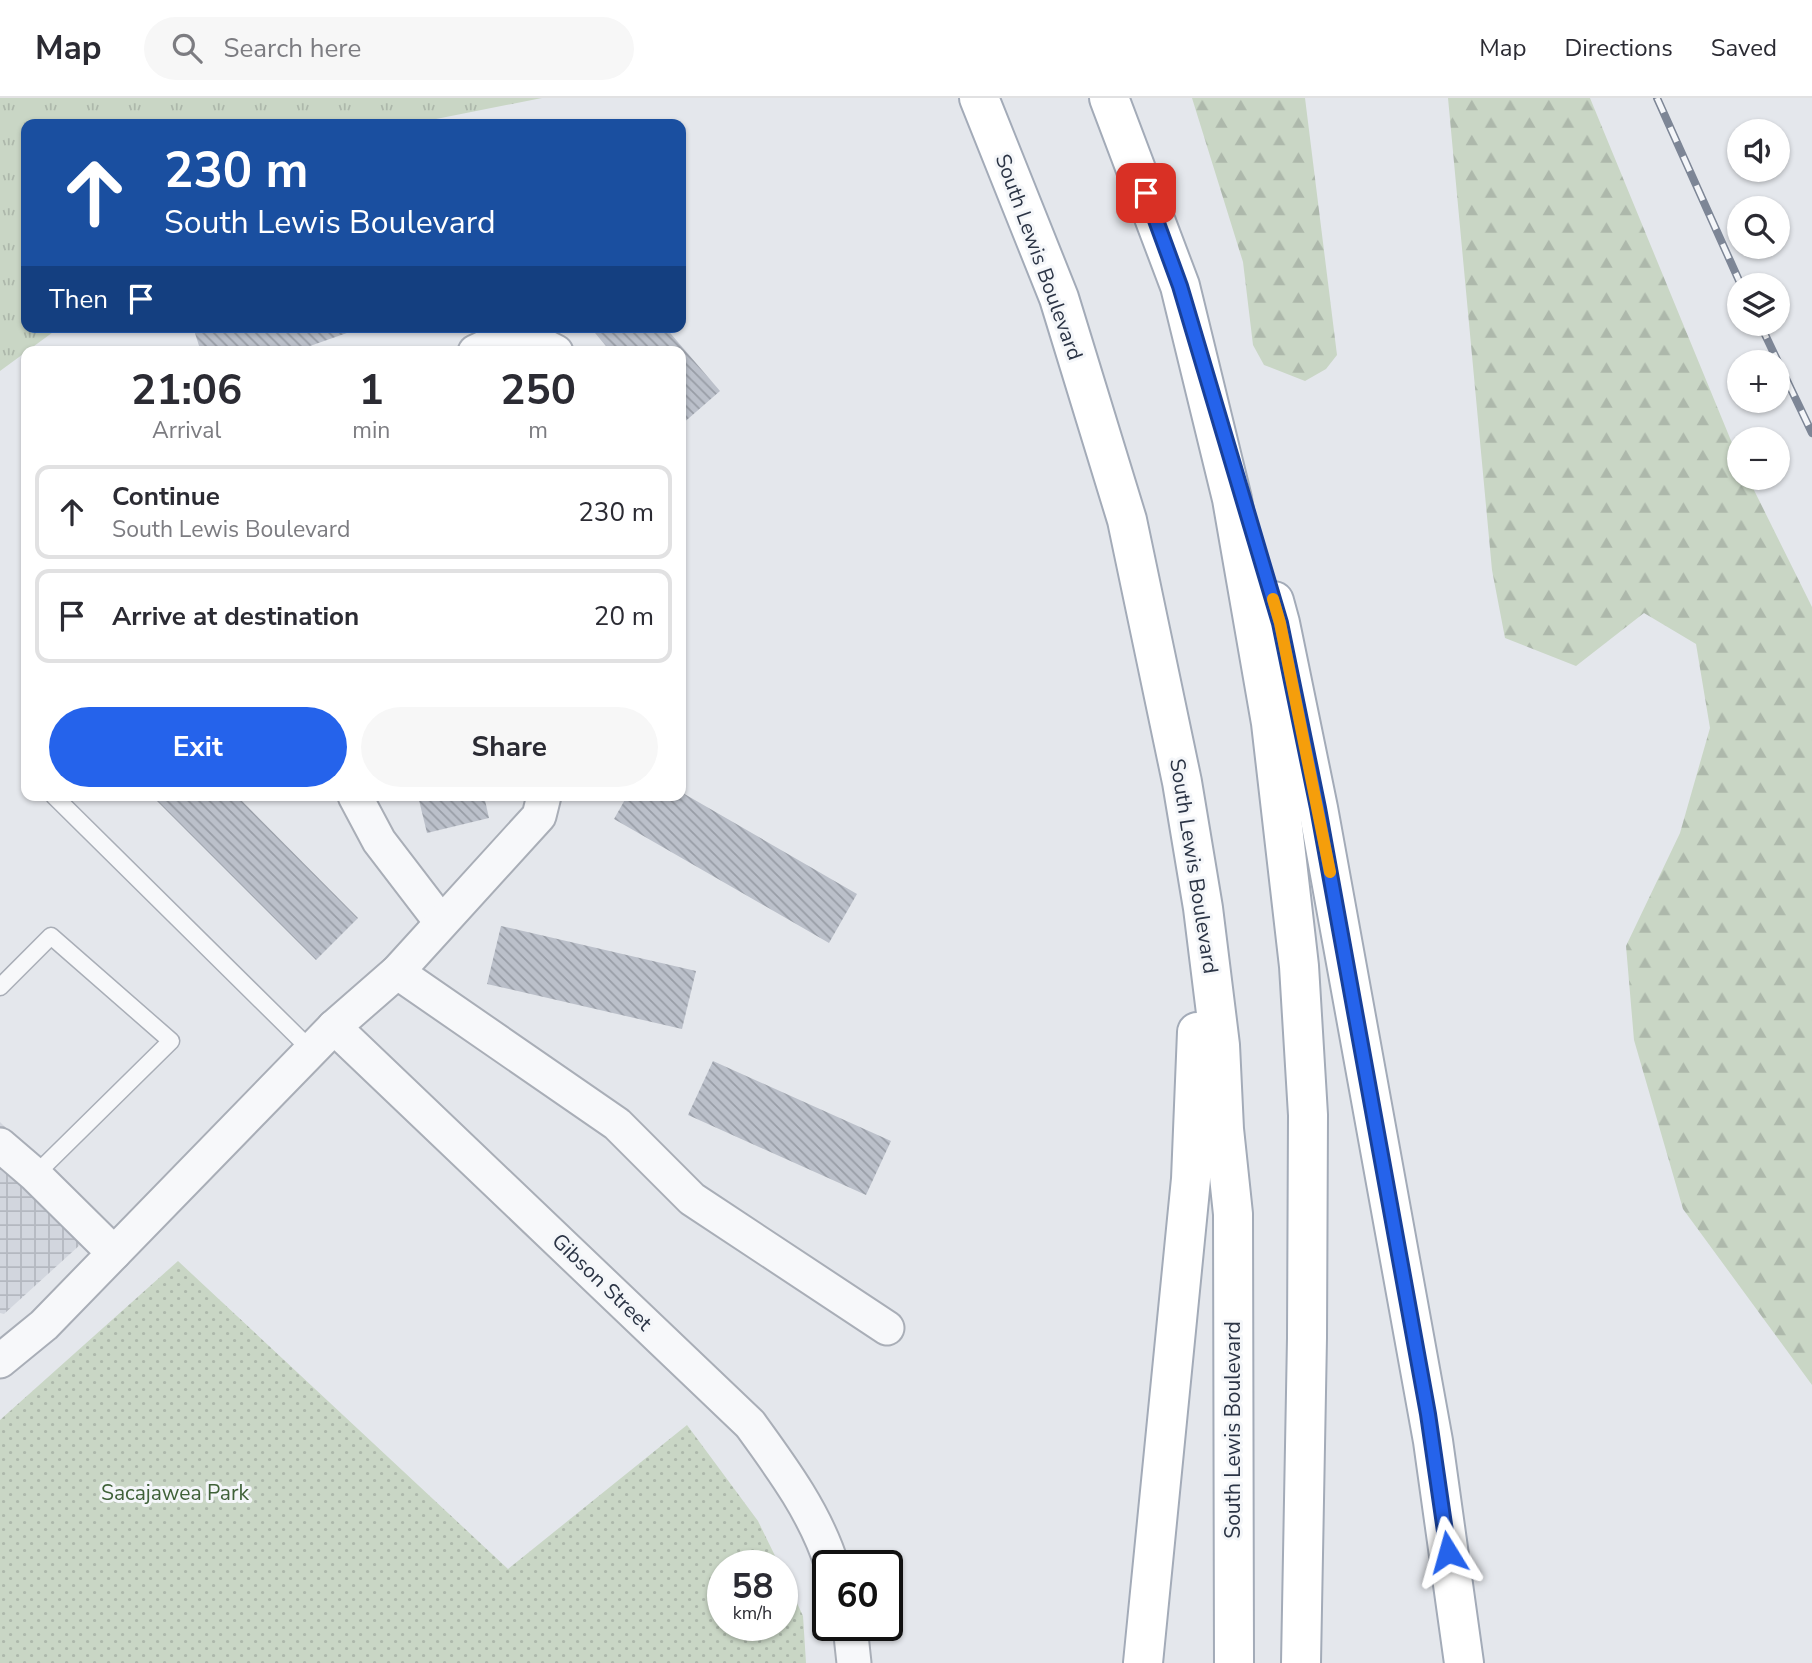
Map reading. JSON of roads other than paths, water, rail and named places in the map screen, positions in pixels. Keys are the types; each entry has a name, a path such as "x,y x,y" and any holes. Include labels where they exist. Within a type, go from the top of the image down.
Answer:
{"main road":[{"name":"South Lewis Boulevard","path":"979,98 1059,298 1127,520 1182,782 1203,908 1220,1045 1224,1129 1233,1214 1234,1663"},
{"path":"1109,98 1180,286 1283,636 1318,808 1433,1441 1464,1663"},
{"path":"1190,322 1232,499 1271,723 1299,966 1308,1115 1301,1663"},
{"path":"1143,1663 1191,1179 1203,908"}],"street":[{"path":"488,346 515,333"},
{"path":"519,333 544,346"},
{"path":"358,801 379,841 441,922"},
{"path":"0,1361 44,1325 323,1038 397,972 539,816 543,801"},
{"path":"397,972 617,1124 692,1199 887,1328"},
{"name":"Gibson Street","path":"323,1038 750,1424 788,1477 827,1550"},
{"path":"0,1145 35,1175 114,1253"},
{"path":"852,1641 855,1663"}],"lane":[{"path":"60,801 323,1038"},
{"path":"0,987 51,936 171,1041 35,1175"}],"railway":[{"path":"1657,98 1736,273"},
{"path":"1766,336 1812,433"}],"park label":[{"name":"Sacajawea Park","path":"175,1493"}]}
